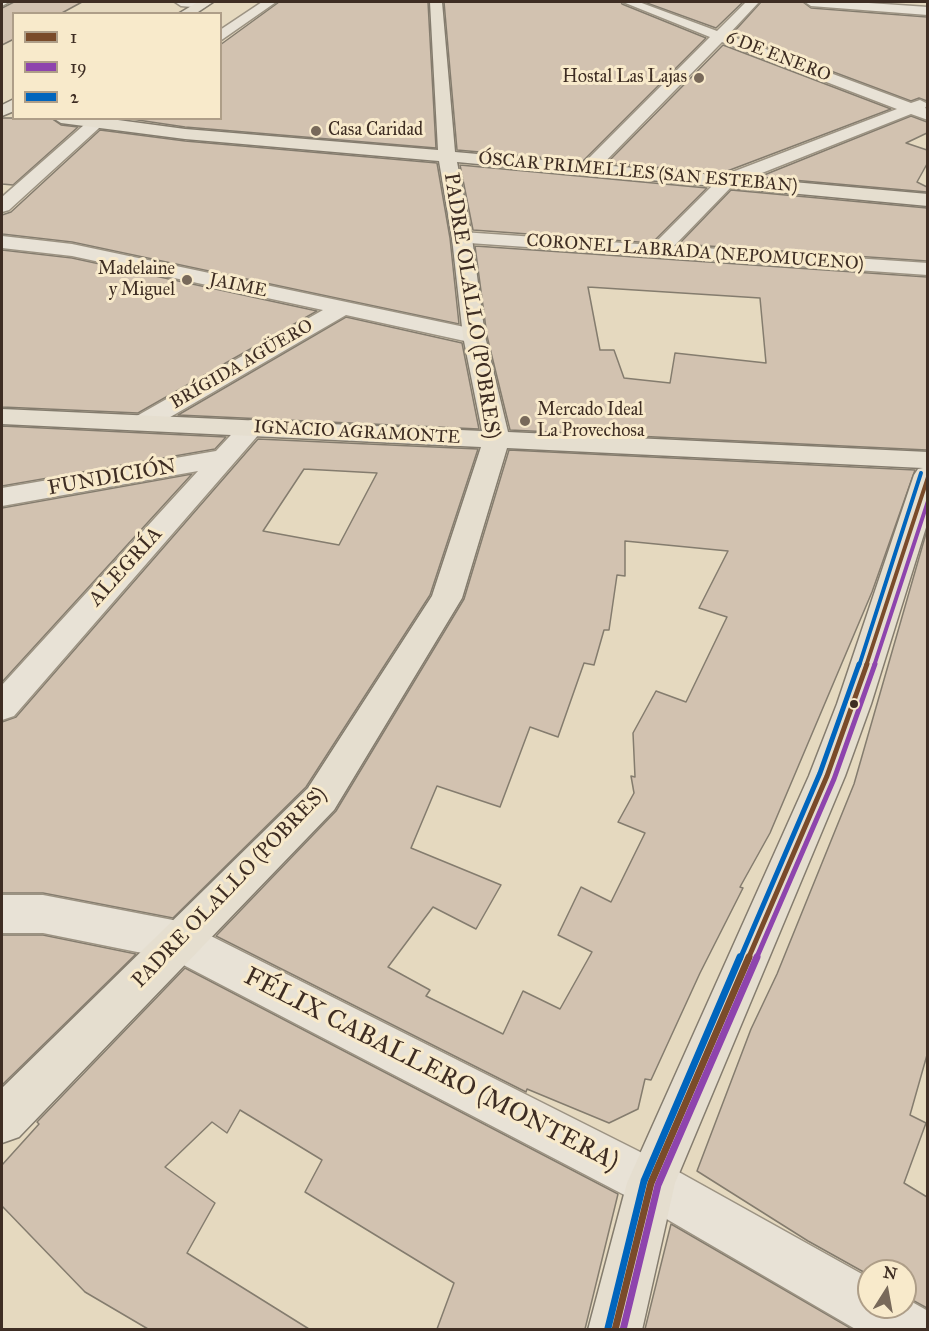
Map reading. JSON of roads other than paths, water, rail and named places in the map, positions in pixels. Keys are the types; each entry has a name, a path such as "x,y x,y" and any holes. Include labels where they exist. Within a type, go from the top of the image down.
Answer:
{"main road":[{"name":"PADRE OLALLO (POBRES)","path":"2,1120 321,799 447,598 497,439 474,336 462,238 447,156 436,2"},
{"path":"188,12 205,3"},
{"name":"ÓSCAR PRIMELLES (SAN ESTEBAN)","path":"99,121 184,134 728,180 927,200"},
{"name":"IGNACIO AGRAMONTE","path":"2,416 927,460"},
{"path":"615,1329 651,1182 827,776 854,704 927,475"}],"street":[{"path":"181,2 205,3"},
{"path":"222,36 270,2"},
{"name":"6 DE ENERO","path":"628,2 719,34 927,115"},
{"path":"589,168 753,2"},
{"path":"811,2 927,10"},
{"path":"659,250 728,180 927,103"},
{"path":"2,206 99,121"},
{"name":"CORONEL LABRADA (NEPOMUCENO)","path":"462,238 927,269"},
{"name":"JAIME","path":"2,242 72,250 474,336"},
{"name":"BRÍGIDA AGÜERO","path":"144,422 340,309"},
{"name":"ALEGRÍA","path":"2,707 251,428"},
{"name":"FUNDICIÓN","path":"2,497 223,458"},
{"name":"FÉLIX CABALLERO (MONTERA)","path":"2,914 43,914 178,941 651,1182 857,1300"},
{"name":"FÉLIX CABALLERO (MONTERA)","path":"891,1319 909,1329"}],"place":[{"name":"Hostal Las Lajas","path":"699,78"},
{"name":"Casa Caridad","path":"316,131"},
{"name":"Madelaine y Miguel","path":"187,280"},
{"name":"Mercado Ideal La Provechosa","path":"525,421"}]}
